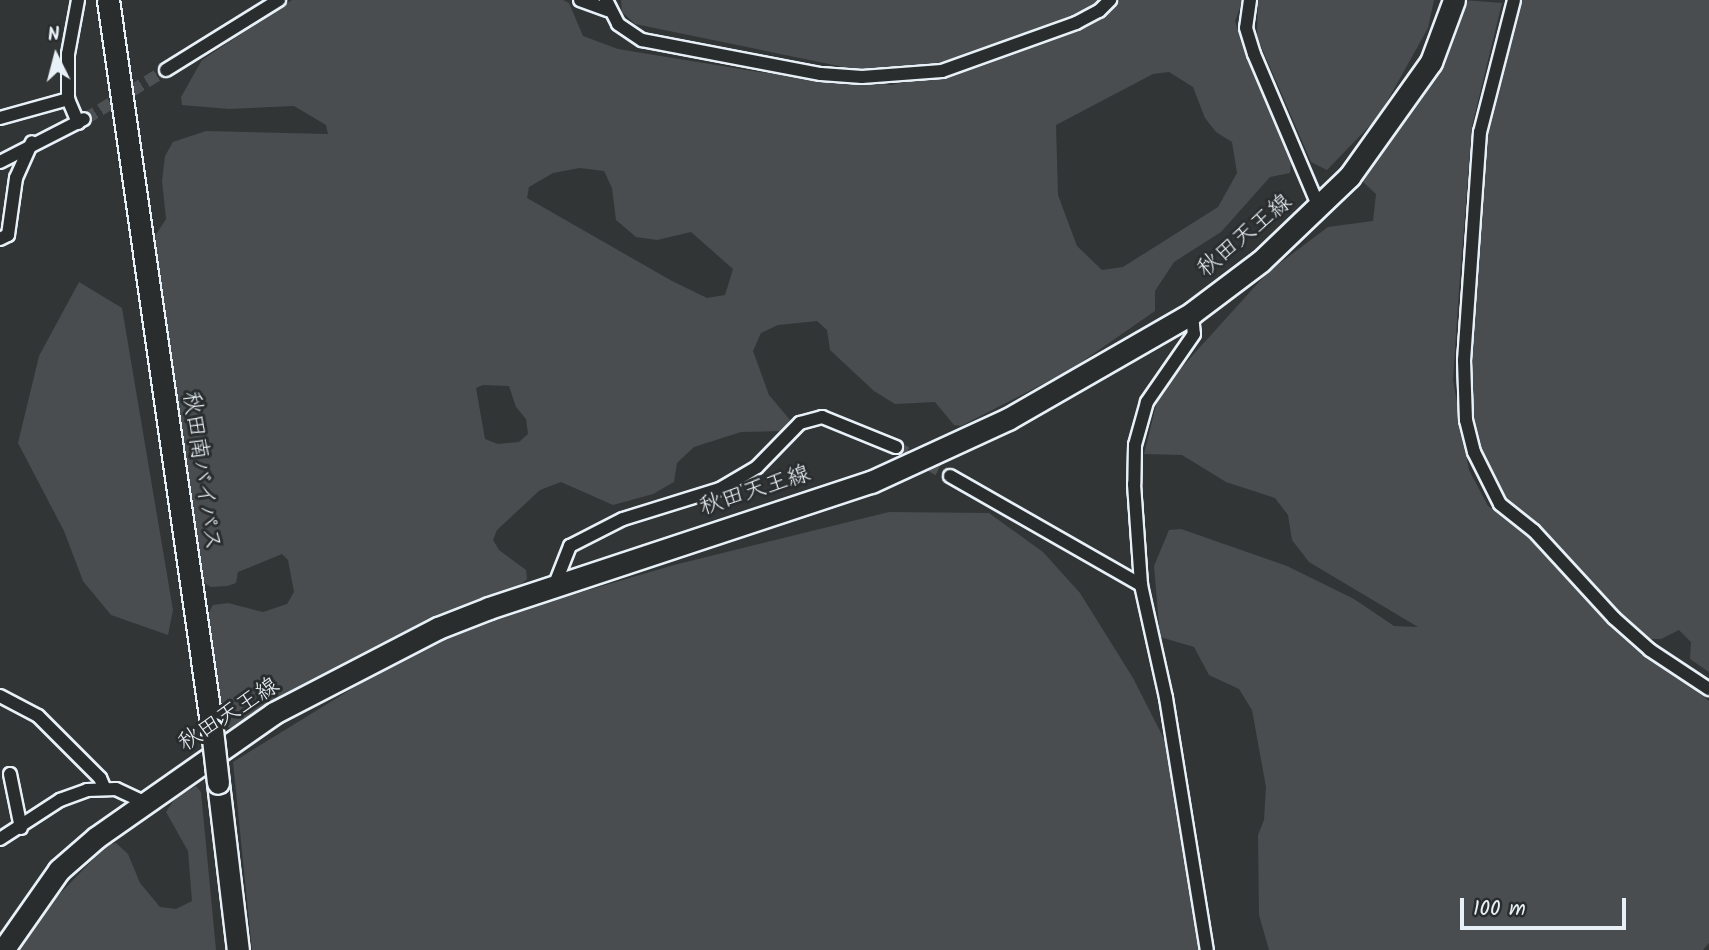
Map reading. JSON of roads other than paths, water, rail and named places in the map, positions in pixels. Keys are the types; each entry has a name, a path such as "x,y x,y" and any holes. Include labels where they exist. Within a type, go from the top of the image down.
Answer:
{"main road":[{"name":"秋田南バイパス","path":"108,0 212,730 238,950"},
{"name":"秋田天王線","path":"3,950 59,870 146,803 274,713 438,628 555,584 871,482 1008,419 1192,313 1261,261 1319,207 1376,143 1430,62 1454,0"}],"street":[{"path":"0,162 32,142 82,121 68,99 68,54 78,0"},
{"path":"166,70 279,0"},
{"path":"580,0 607,5 618,24 642,40 821,74 881,77 942,71 999,53 1088,17 1110,0"},
{"path":"1250,0 1246,28 1254,54 1319,207"},
{"path":"1514,0 1479,145 1464,360 1466,420 1474,452 1500,504 1534,531 1614,618 1650,650 1709,689"},
{"path":"0,118 68,99"},
{"path":"0,239 8,235 16,178 32,142"},
{"path":"1192,313 1194,334 1147,402 1135,445 1141,585 1166,698 1207,950"},
{"path":"555,584 570,546 623,519 720,489 757,467 800,423 822,417 896,447"},
{"path":"950,476 1141,585"},
{"path":"0,696 38,716 100,778 104,788"},
{"path":"10,774 22,828"},
{"path":"0,839 22,828 60,800 104,788 146,803"}],"tunnel":[{"path":"85,119 166,70"},
{"path":"896,447 950,476"}]}
